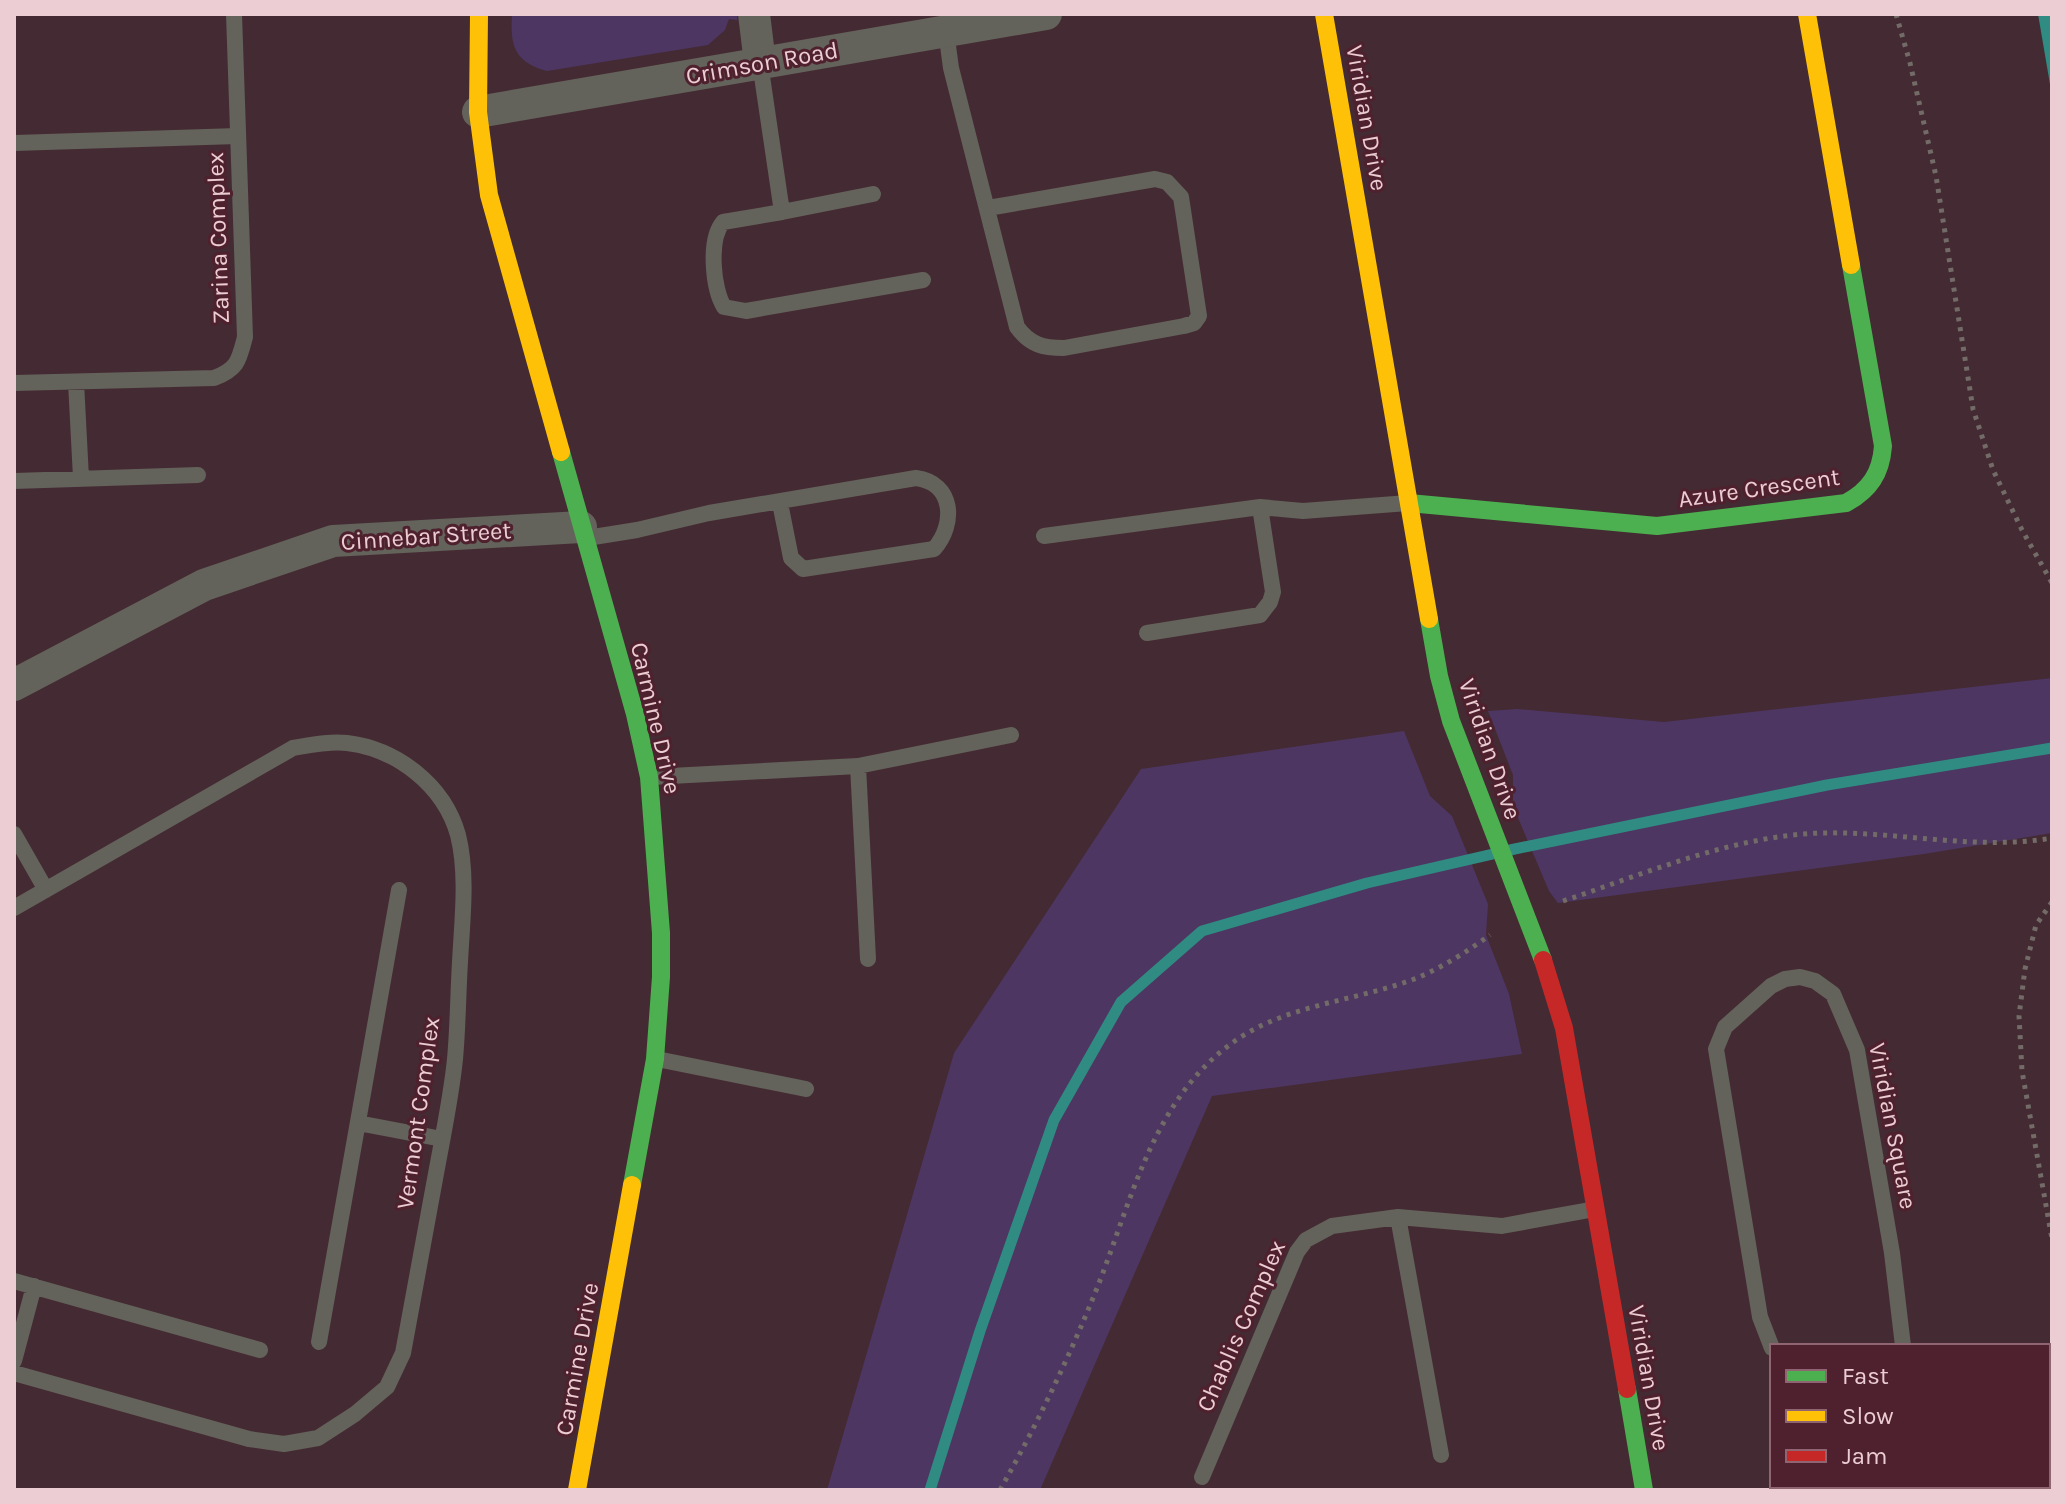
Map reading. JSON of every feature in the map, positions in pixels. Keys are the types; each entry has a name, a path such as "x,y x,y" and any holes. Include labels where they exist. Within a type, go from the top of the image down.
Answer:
{"street":[{"name":"Carmine Drive","path":"479,14 478,112 489,195 635,714 649,777 661,933 655,1059 577,1490"},
{"path":"754,14 760,63"},
{"name":"Crimson Road","path":"478,112 1046,14"},
{"name":"Viridian Drive","path":"1324,14 1439,676 1450,720 1543,956 1558,1003 1644,1490"},
{"name":"Azure Crescent","path":"1409,503 1657,526 1846,503 1860,497 1871,486 1879,473 1883,446 1807,14"},
{"name":"Cinnebar Street","path":"14,685 204,585 333,541 583,532"}],"lane":[{"name":"Zarina Complex","path":"14,383 214,378 226,374 238,363 245,337 234,14"},
{"path":"946,31 951,68 1017,327 1027,341 1047,348 1064,348 1184,326 1194,323 1199,316 1181,197 1167,182 1155,179 988,208"},
{"path":"760,63 782,212"},
{"name":"Zarina Complex","path":"14,143 238,136"},
{"path":"873,194 723,222 713,245 718,298 724,307 746,311 923,280"},
{"path":"76,382 81,478"},
{"path":"14,481 198,475"},
{"path":"583,532 637,530 709,513 916,478 931,480 945,495 948,525 934,549 803,569 791,558 780,503"},
{"path":"1044,536 1260,507 1303,511 1409,503"},
{"path":"1147,633 1260,615 1266,609 1273,592 1260,507"},
{"path":"649,777 858,766 1011,735"},
{"name":"Vermont Complex","path":"14,908 293,748 319,743 345,743 372,748 416,772 434,790 447,810 462,856 463,911 455,1061 403,1353 387,1387 355,1414 318,1438 284,1444 249,1439 14,1373"},
{"path":"858,766 868,959"},
{"path":"14,834 46,890"},
{"path":"319,1342 399,890"},
{"name":"Viridian Square","path":"1770,1344 1760,1317 1716,1049 1725,1027 1771,986 1785,979 1800,977 1815,981 1833,994 1857,1050 1892,1253 1903,1344"},
{"path":"655,1059 806,1089"},
{"path":"358,1123 442,1139"},
{"name":"Chablis Complex","path":"1202,1477 1297,1252 1306,1240 1332,1226 1398,1217 1502,1226 1595,1209"},
{"path":"1398,1217 1441,1455"},
{"path":"14,1281 260,1350"},
{"path":"14,1361 34,1286"}],"path":[{"path":"1896,14 1936,176 1973,409 1993,470 2052,583"},
{"path":"1555,904 1688,858 1772,838 1821,833 2005,844 2052,838"},
{"path":"2052,902 2036,925 2025,969 2019,1016 2024,1083 2052,1239"},
{"path":"1000,1490 1074,1342 1108,1262 1144,1160 1171,1107 1187,1084 1213,1058 1245,1035 1269,1023 1319,1005 1418,978 1495,932"}],"shaded area":[{"path":"512,14 737,14 737,20 729,19 725,30 708,45 547,71 527,63 516,51"},
{"path":"2038,14 2052,14 2052,96"},
{"path":"2052,678 2052,833 1924,854 1558,903 1549,891 1513,806 1513,775 1488,711 1517,709 1664,722"},
{"path":"1404,731 1430,796 1452,816 1488,904 1486,935 1509,994 1522,1054 1212,1096 1040,1490 827,1490 954,1053 1141,769"}],"waterway":[{"path":"1510,850 1827,785 2052,748"},
{"path":"930,1490 980,1331 1054,1120 1121,1002 1202,931 1367,883 1493,854"}],"traffic: fast":[{"path":"1409,503 1657,526 1846,503 1873,480 1883,446 1851,265"},
{"path":"561,452 635,714 649,777 661,933 661,977 655,1059 632,1185"},
{"path":"1429,619 1451,721 1543,960"},
{"path":"1627,1389 1644,1490"}],"traffic: slow":[{"path":"479,14 478,112 489,195 561,452"},
{"path":"1324,14 1429,619"},
{"path":"1807,14 1851,265"},
{"path":"577,1490 632,1185"}],"traffic: jam":[{"path":"1543,960 1564,1028 1627,1389"}]}
